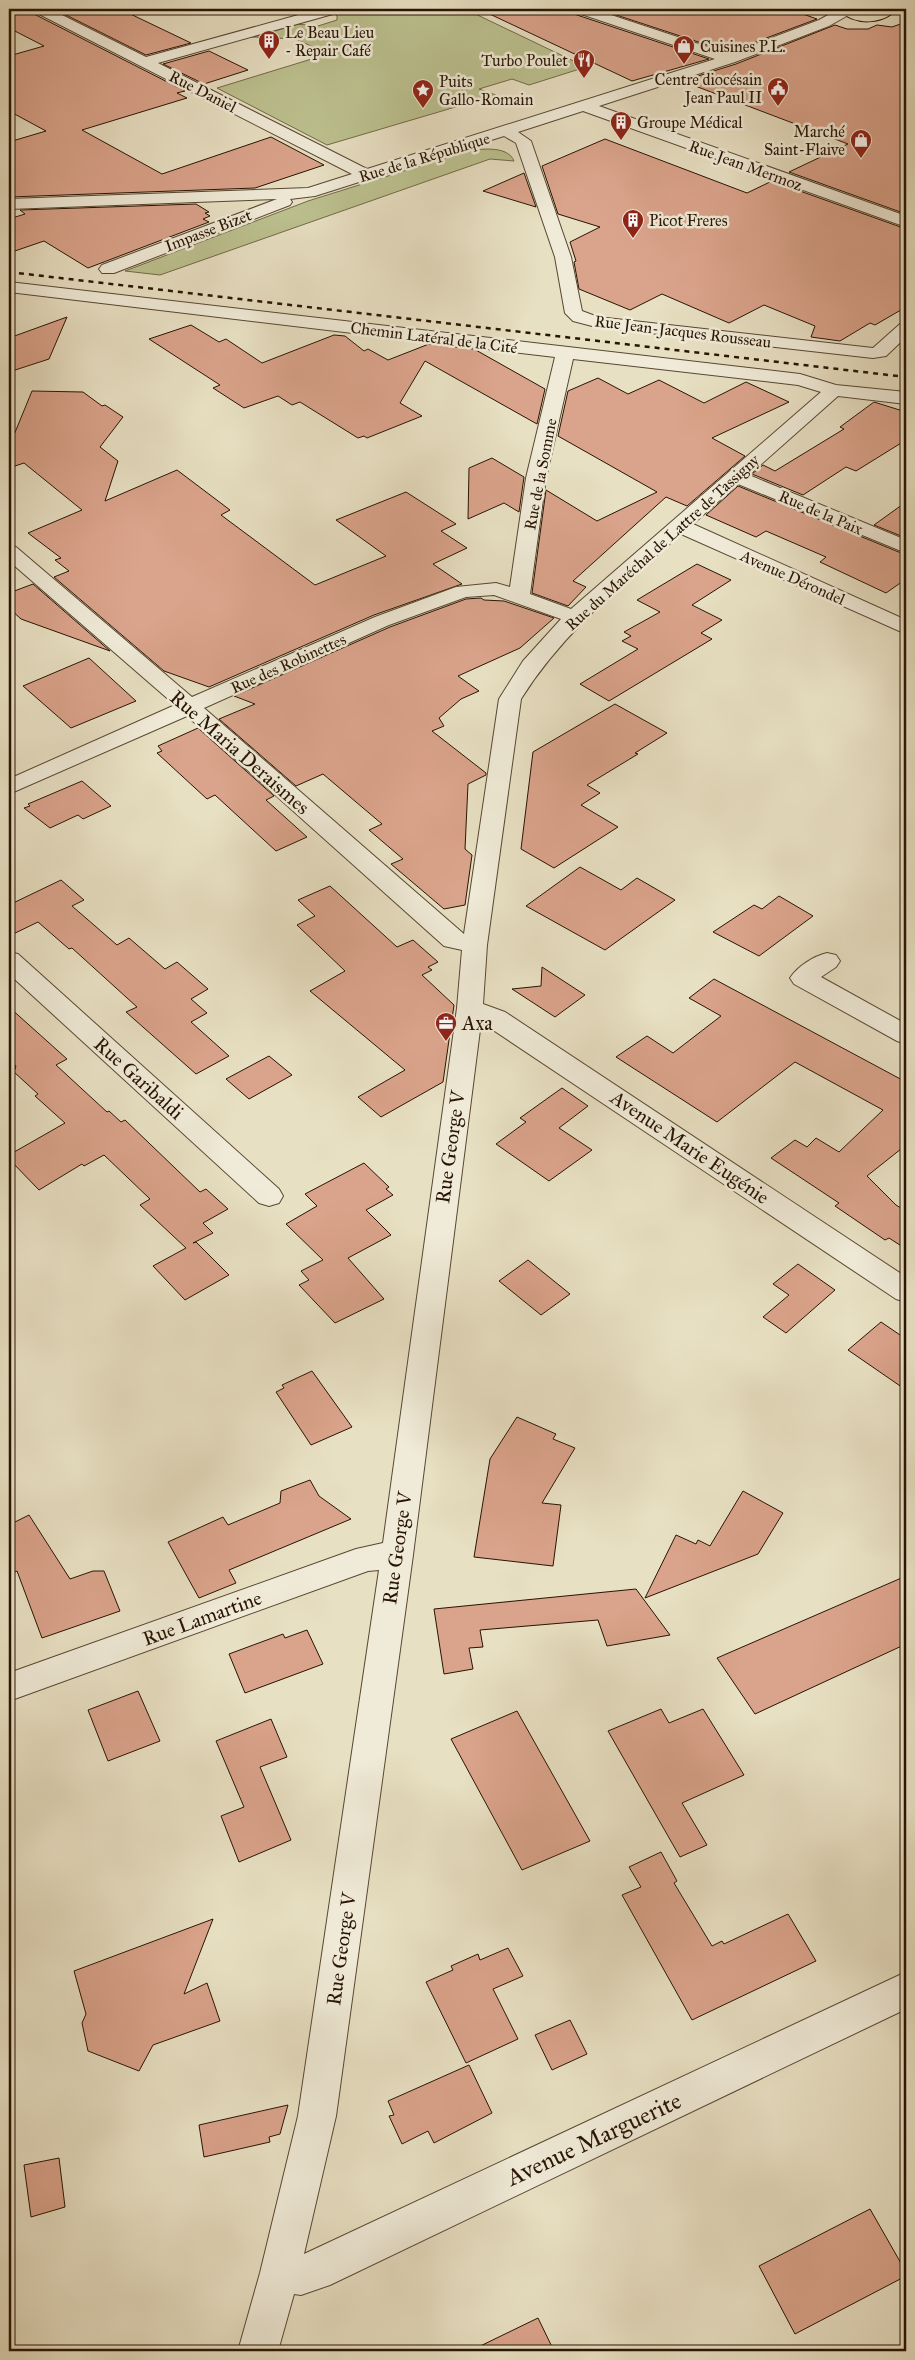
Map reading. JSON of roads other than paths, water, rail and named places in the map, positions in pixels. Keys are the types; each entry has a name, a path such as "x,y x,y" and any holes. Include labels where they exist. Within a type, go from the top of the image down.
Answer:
{"main road":[{"path":"846,9 852,13 887,14"}],"street":[{"name":"Rue Daniel","path":"40,9 366,174"},
{"path":"145,62 336,9"},
{"path":"580,9 730,59"},
{"name":"Rue de la République","path":"9,204 309,193 586,107 730,59 824,23 846,9"},
{"name":"Rue de la République","path":"824,23 887,14"},
{"name":"Rue Jean Mermoz","path":"586,107 906,222"},
{"name":"Rue Jean-Jacques Rousseau","path":"506,131 523,141 563,257 574,313 579,317 596,322 873,354 880,352 906,328"},
{"name":"Impasse Bizet","path":"108,269 309,193"},
{"name":"Chemin Latéral de la Cité","path":"9,287 800,380 834,390 906,398"},
{"path":"9,301 25,296 32,290"},
{"name":"Rue de la Somme","path":"519,596 536,478 565,353"},
{"name":"Rue du Maréchal de Lattre de Tassigny","path":"503,739 510,699 531,666 574,617 834,390"},
{"name":"Rue de la Paix","path":"735,476 906,547"},
{"name":"Avenue Dérondel","path":"679,526 906,628"},
{"name":"Rue Maria Deraismes","path":"9,551 190,707 453,940 475,945"},
{"name":"Rue des Robinettes","path":"9,787 382,621 463,591 496,589 574,617"},
{"name":"Rue George V","path":"258,2351 280,2272 317,2116 397,1555 457,1090 470,1008 475,945 503,739"},
{"name":"Rue Garibaldi","path":"9,960 269,1196"},
{"path":"827,961 802,978 906,1035"},
{"name":"Avenue Marie Eugénie","path":"470,1008 496,1018 906,1291"},
{"name":"Rue Lamartine","path":"9,1687 367,1558 380,1555 397,1555"},
{"name":"Avenue Marguerite","path":"280,2272 301,2275 316,2271 906,1990"}],"railway":[{"path":"9,272 906,377"}],"place":[{"name":"Le Beau Lieu - Repair Café","path":"269,60"},
{"name":"Cuisines P.L.","path":"684,65"},
{"name":"Turbo Poulet","path":"584,79"},
{"name":"Centre diocésain Jean Paul II","path":"778,107"},
{"name":"Puits Gallo-Romain","path":"423,109"},
{"name":"Groupe Médical","path":"621,141"},
{"name":"Marché Saint-Flaive","path":"861,159"},
{"name":"Picot Freres","path":"633,239"},
{"name":"Axa","path":"446,1042"}]}
